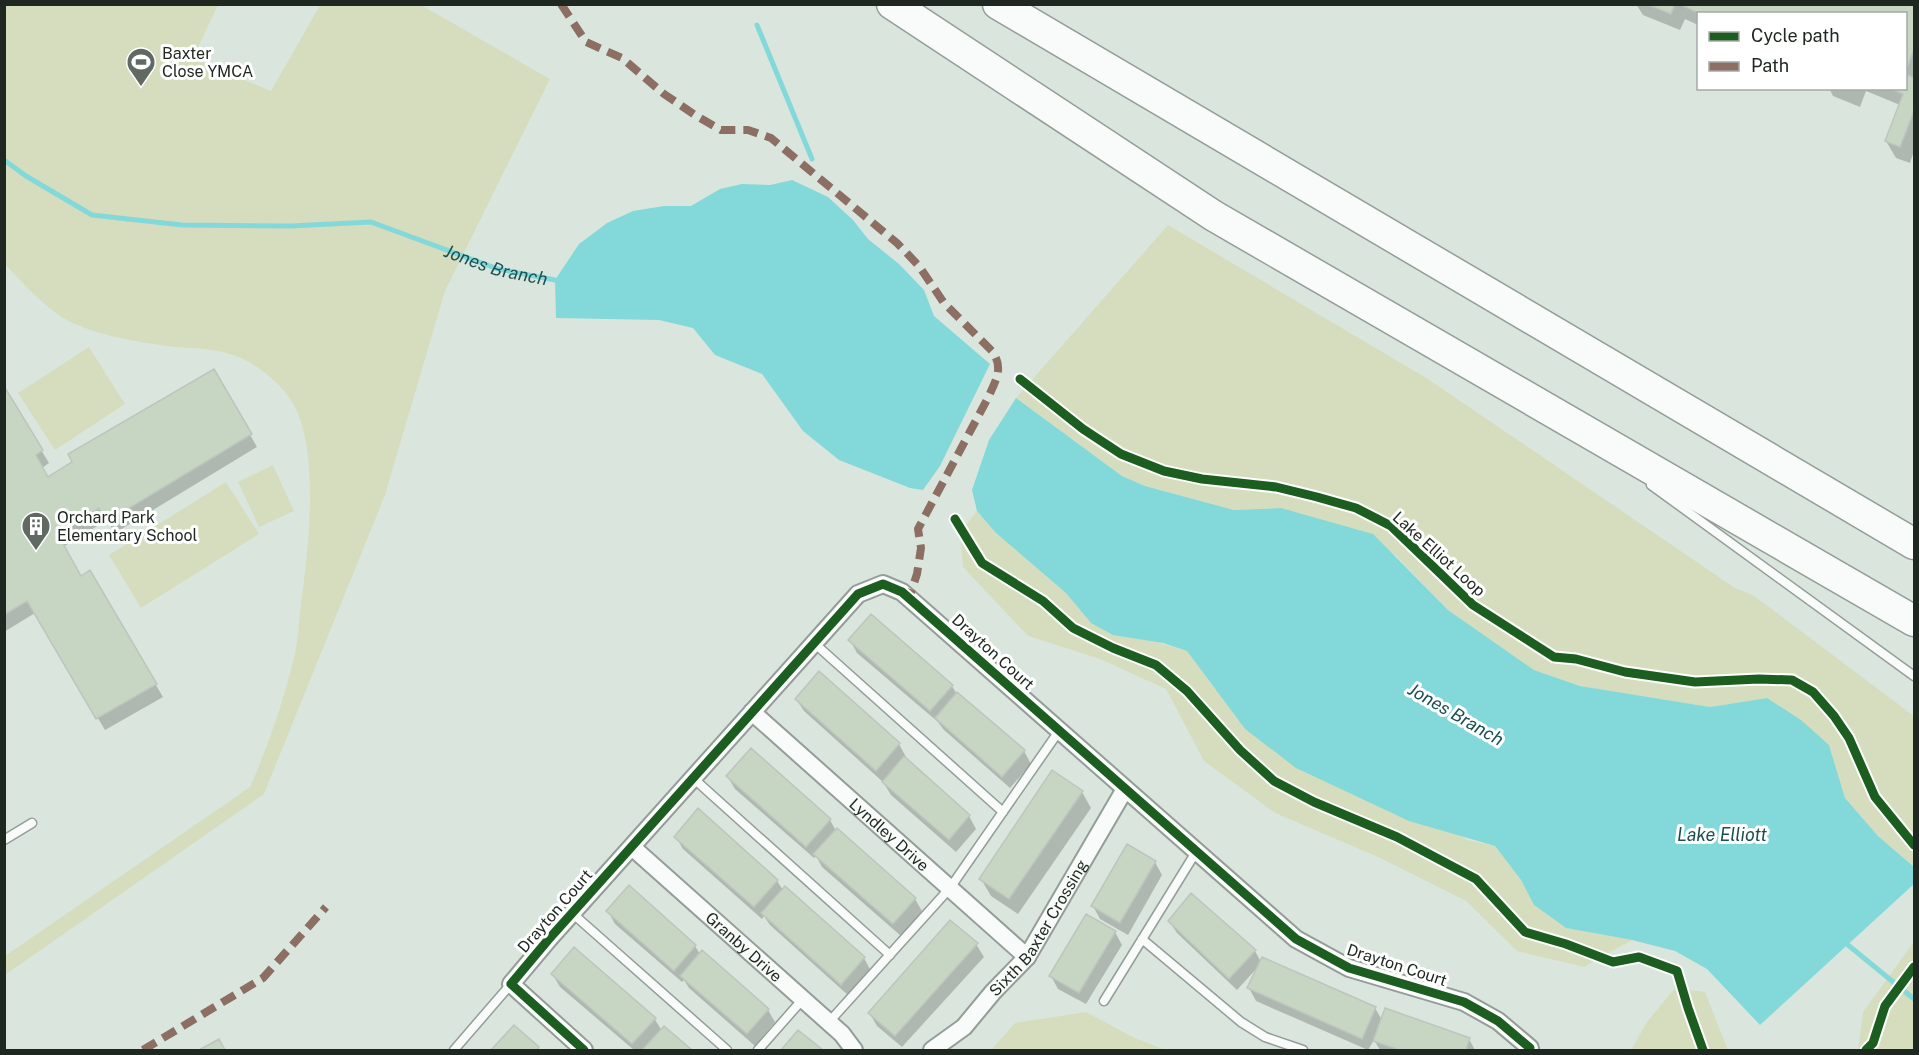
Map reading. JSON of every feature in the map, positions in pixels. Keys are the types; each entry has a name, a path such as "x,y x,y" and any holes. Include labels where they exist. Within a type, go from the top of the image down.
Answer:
{"highway":[{"path":"892,4 1214,216 1914,621"},
{"path":"999,4 1914,544"}],"street":[{"name":"Drayton Court","path":"511,984 858,594 883,584 902,592 1296,939 1349,968 1464,1002 1498,1021 1528,1049"},
{"name":"Lyndley Drive","path":"752,712 1027,957"},
{"name":"Sixth Baxter Crossing","path":"932,1050 964,1027 1027,957 1125,789"},
{"name":"Granby Drive","path":"632,847 829,1022 854,1050"},
{"path":"511,984 584,1050"}],"lane":[{"path":"1568,421 1620,462"},
{"path":"1647,482 1914,676"},
{"path":"814,644 1003,812"},
{"path":"829,1022 950,888 1059,731"},
{"path":"693,778 890,955"},
{"path":"4,840 32,823"},
{"path":"1104,1001 1196,852"},
{"path":"572,913 727,1050"},
{"path":"1142,939 1241,1022 1265,1037 1303,1050"},
{"path":"454,1050 511,984"},
{"path":"758,1050 803,999"}],"green space":[{"path":"5,4 218,5 193,58 271,91 320,5 421,5 550,79 445,291 385,495 264,794 5,975 5,956 250,787 276,721 295,654 307,556 310,501 307,446 301,422 288,396 265,373 245,360 225,353 127,339 76,325 49,308 5,264"},
{"path":"1168,225 1428,379 1735,588 1753,595 1914,716 1914,867 1878,836 1845,798 1829,745 1767,698 1710,707 1580,686 1534,670 1448,610 1395,555 1281,508 1234,510 1145,486 1122,476 1016,398"},
{"path":"89,347 125,404 55,450 18,393"},
{"path":"273,465 294,511 259,527 238,482"},
{"path":"226,482 259,534 141,608 109,555"},
{"path":"977,511 996,533 1066,593 1091,623 1187,651 1245,729 1468,840 1495,846 1521,880 1534,905 1566,928 1632,940 1584,967 1517,951 1466,901 1378,857 1275,813 1204,761 1166,689 1100,659 1028,636 963,567 960,532"},
{"path":"1914,942 1914,1050 1858,1050 1863,1012"},
{"path":"1675,988 1705,992 1728,1050 1631,1050 1647,1022"},
{"path":"1086,1012 1133,1037 1165,1050 991,1050 1015,1023"}],"water":[{"path":"792,180 828,197 853,220 868,239 899,264 924,290 934,316 990,364 940,466 923,490 910,488 839,460 803,431 762,374 715,355 693,328 659,320 556,318 555,280 579,244 607,223 633,211 664,206 691,206 720,189 742,184 770,185"},
{"name":"Lake Elliott","path":"1016,398 1122,476 1145,486 1234,510 1281,508 1373,534 1448,610 1534,670 1580,686 1710,707 1767,698 1801,720 1829,745 1845,798 1878,836 1914,867 1914,884 1760,1025 1707,969 1675,951 1632,940 1566,928 1534,905 1521,880 1495,846 1409,821 1296,768 1245,729 1187,651 1163,643 1113,635 1091,623 1066,593 996,533 977,511 972,490 989,440"}],"building":[{"path":"1646,4 1675,4 1671,14"},
{"path":"1679,4 1914,4 1914,49 1907,68 1907,12 1697,12"},
{"path":"1907,74 1914,78 1914,111 1900,147 1885,141 1903,94 1894,90 1907,90"},
{"name":"Orchard Park Elementary School","path":"214,369 252,434 106,522 99,508 58,534 81,576 90,570 157,684 96,719 27,601 4,615 4,386 43,450 36,455 48,477 72,462 68,454"},
{"path":"871,614 953,685 930,711 848,640"},
{"path":"819,671 900,743 876,771 795,699"},
{"path":"957,692 1025,750 1002,777 935,718"},
{"path":"751,748 831,819 806,847 726,776"},
{"path":"904,756 970,815 949,840 882,782"},
{"path":"1052,770 1083,791 1009,899 979,879"},
{"path":"698,808 778,880 754,907 674,837"},
{"path":"837,828 916,898 893,924 813,854"},
{"path":"1127,844 1156,861 1120,923 1091,906"},
{"path":"629,885 696,945 674,971 606,911"},
{"path":"785,886 865,957 841,985 761,913"},
{"path":"1191,893 1256,950 1229,979 1168,921"},
{"path":"1086,914 1116,931 1079,993 1049,976"},
{"path":"950,920 978,943 895,1036 868,1013"},
{"path":"574,947 656,1018 632,1044 551,974"},
{"path":"702,950 769,1009 747,1034 680,976"},
{"path":"1262,957 1376,1007 1362,1039 1247,988"},
{"path":"1385,1008 1470,1038 1466,1050 1400,1050 1373,1041"},
{"path":"514,1025 539,1047 537,1050 491,1050"},
{"path":"664,1026 692,1050 642,1050"},
{"path":"798,1030 823,1050 781,1050"},
{"path":"219,1039 225,1050 199,1050"}],"waterway":[{"path":"757,25 812,159"},
{"name":"Jones Branch","path":"4,160 26,176 92,215 182,225 291,226 371,222 498,269 555,280"},
{"name":"Jones Branch","path":"1848,945 1914,999"}],"marked path":[{"path":"561,4 586,42 622,58 664,94 695,115 721,130 748,130 771,138 897,243 919,266 944,303 996,357 998,374 989,396 918,529 921,548 917,574 909,598"},
{"path":"143,1050 263,978 326,907"}],"cycle path":[{"name":"Lake Elliot Loop","path":"1020,379 1083,429 1121,454 1164,471 1202,479 1276,487 1317,497 1356,508 1391,526 1473,605 1554,657 1576,659 1625,672 1695,682 1792,680 1813,692 1834,716 1849,738 1875,797 1914,845"},
{"path":"955,519 982,563 1043,601 1073,628 1113,648 1156,665 1187,691 1240,750 1274,781 1314,802 1397,837 1476,879 1525,932 1566,944 1613,962 1639,957 1677,971 1703,1050"},
{"path":"584,1050 511,984 858,594 883,584 902,592 1296,939 1349,968 1464,1002 1498,1021 1530,1048"},
{"path":"1866,1050 1873,1043 1885,1006 1914,967"}],"place":[{"name":"Baxter Close YMCA","path":"141,88"},
{"name":"Orchard Park Elementary School","path":"36,552"}]}
